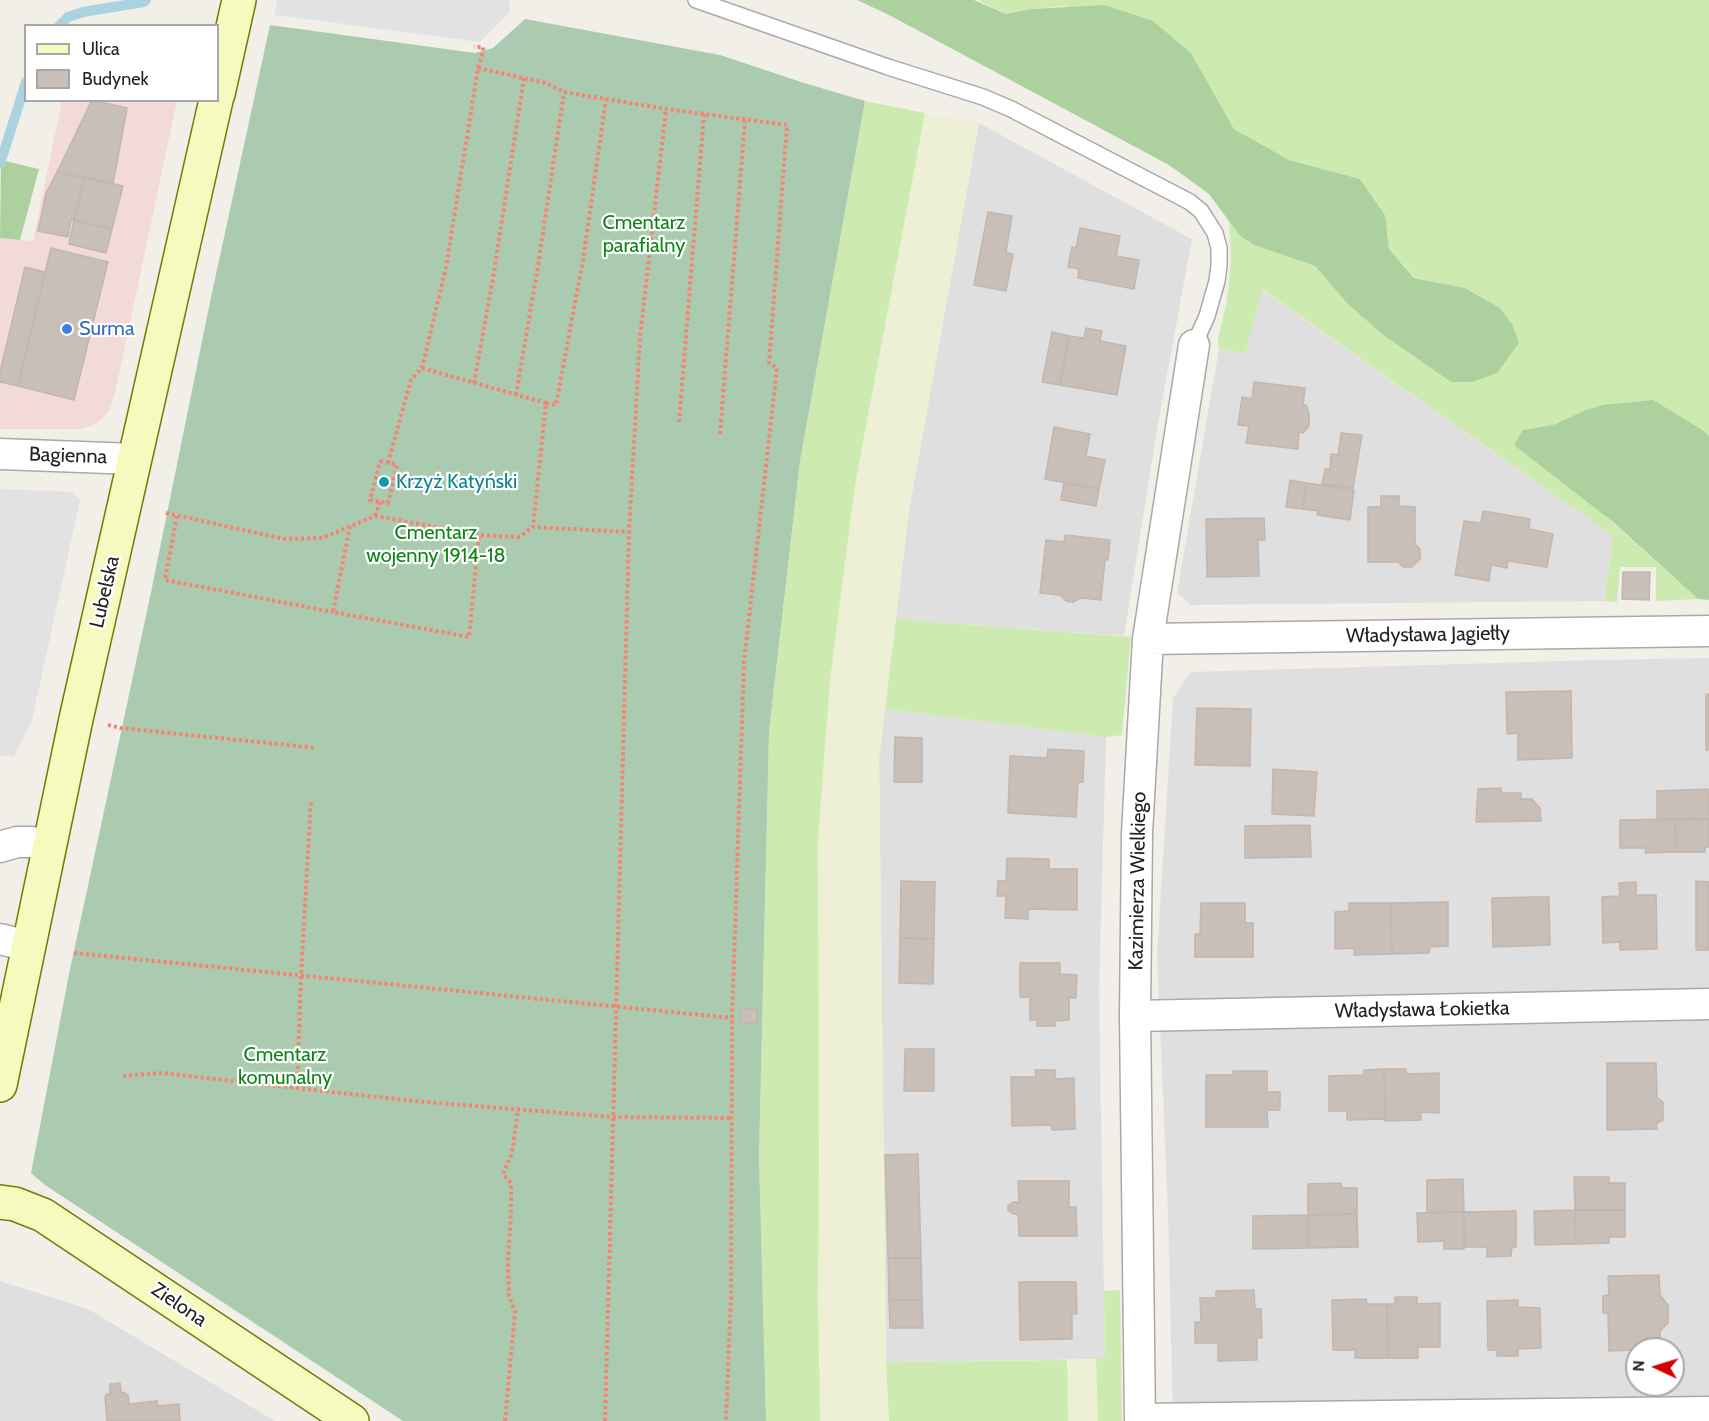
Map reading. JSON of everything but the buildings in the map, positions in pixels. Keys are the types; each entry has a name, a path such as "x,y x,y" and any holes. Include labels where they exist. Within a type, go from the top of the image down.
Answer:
{"street":[{"path":"219,90 239,0"},
{"name":"Lubelska","path":"0,1085 14,942 50,845 216,102"},
{"name":"Kazimierza Wielkiego","path":"1140,1420 1135,1016 1137,833 1148,639 1194,345"},
{"name":"Bagienna","path":"0,454 135,459"},
{"name":"Władysława Jagiełły","path":"1148,639 1709,630"},
{"path":"0,848 17,842 50,845"},
{"name":"Władysława Łokietka","path":"1135,1016 1709,1004"},
{"name":"Zielona","path":"0,1202 24,1207 43,1215 339,1417"},
{"path":"1140,1420 1709,1412"}],"lane":[{"path":"696,0 888,67 983,97 1011,109 1190,202 1201,211 1215,233 1219,256 1214,293 1194,345"}],"path":[{"path":"388,463 411,380 422,368 446,267 478,68 483,52 483,47 474,47"},
{"path":"478,68 546,83 564,92 666,109 787,125 769,363 777,368 744,662 732,1018 731,1297 726,1421"},
{"path":"474,383 524,78"},
{"path":"516,395 564,92"},
{"path":"422,368 556,405 583,260 606,99"},
{"path":"605,1421 629,532 640,337 666,109"},
{"path":"679,423 704,114"},
{"path":"720,434 745,120"},
{"path":"533,527 546,403"},
{"path":"380,461 397,465 388,503 380,502 370,500 380,461"},
{"path":"375,516 380,502"},
{"path":"166,513 284,539 322,538 375,516 479,535 519,537 533,527 629,532"},
{"path":"177,516 165,579 469,637 479,535"},
{"path":"333,612 350,526"},
{"path":"121,728 315,748"},
{"path":"297,1087 311,799"},
{"path":"74,954 732,1018"},
{"path":"123,1076 160,1073 413,1101 613,1117 732,1118"},
{"path":"505,1421 515,1312 509,1296 511,1183 503,1174 512,1153 518,1110"}],"shaded area":[{"path":"277,0 510,0 509,13 480,42 275,15"},
{"path":"62,102 177,102 115,393 110,409 101,420 91,426 79,429 0,429 0,238 33,241"},
{"path":"979,123 1192,239 1158,423 1124,636 896,619 909,510"},
{"path":"1261,289 1613,536 1604,601 1191,605 1177,593 1219,349 1246,353"},
{"path":"0,489 73,492 80,500 32,720 14,757 0,755"},
{"path":"1709,658 1709,1421 1173,1421 1168,1214 1157,954 1173,698 1191,672"},
{"path":"885,709 1106,737 1099,991 1105,1359 886,1362 879,758"},
{"path":"0,1281 88,1309 275,1421 0,1421"}],"green space":[{"path":"857,0 974,0 1006,14 1031,9 1104,5 1153,21 1191,53 1234,129 1289,160 1360,179 1385,215 1389,249 1414,278 1465,288 1500,308 1512,324 1519,343 1497,373 1472,382 1451,382 1382,334 1347,303 1315,266 1254,245 1240,236 1209,194 1169,165"},
{"path":"980,0 1709,0 1709,436 1704,431 1583,411 1556,424 1523,430 1613,523 1698,599 1656,601 1656,567 1620,567 1617,602 1604,601 1613,536 1262,289 1246,353 1219,349 1218,337 1227,301 1231,258 1229,221 1240,236 1254,245 1315,266 1347,303 1512,324 1500,308 1465,288 1415,278 1389,249 1385,215 1360,179 1289,160 1234,129 1191,53 1064,6 1006,14"},
{"path":"525,19 720,55 865,101 800,461 769,731 759,1156 766,1421 403,1421 45,1185 31,1173 69,974 270,25 475,53 493,48"},
{"path":"865,101 925,113 855,485 830,680 818,841 820,1421 766,1421 759,1156 769,731 800,461"},
{"path":"925,113 979,123 909,510 879,758 886,1362 889,1421 820,1421 818,841 830,680 855,485"},
{"path":"1,160 39,169 20,240 0,238"},
{"path":"1653,400 1709,436 1709,600 1698,599 1613,522 1514,445 1523,430 1556,424 1583,411 1603,405"},
{"path":"896,619 1131,637 1122,735 1106,737 885,709"},
{"path":"1120,1290 1122,1421 1098,1421 1096,1359 1105,1358 1104,1291"},
{"path":"1096,1359 1098,1421 1068,1421 1067,1360"},
{"path":"1067,1360 1068,1421 889,1421 886,1362"}],"waterway":[{"path":"61,24 68,17 83,12 146,0"},
{"path":"0,164 24,88"}],"place":[{"name":"Surma","path":"67,329"},
{"name":"Krzyż Katyński","path":"384,482"}],"park label":[{"name":"Cmentarz parafialny","path":"644,234"},
{"name":"Cmentarz wojenny 1914-18","path":"436,544"},
{"name":"Cmentarz komunalny","path":"285,1066"}]}
